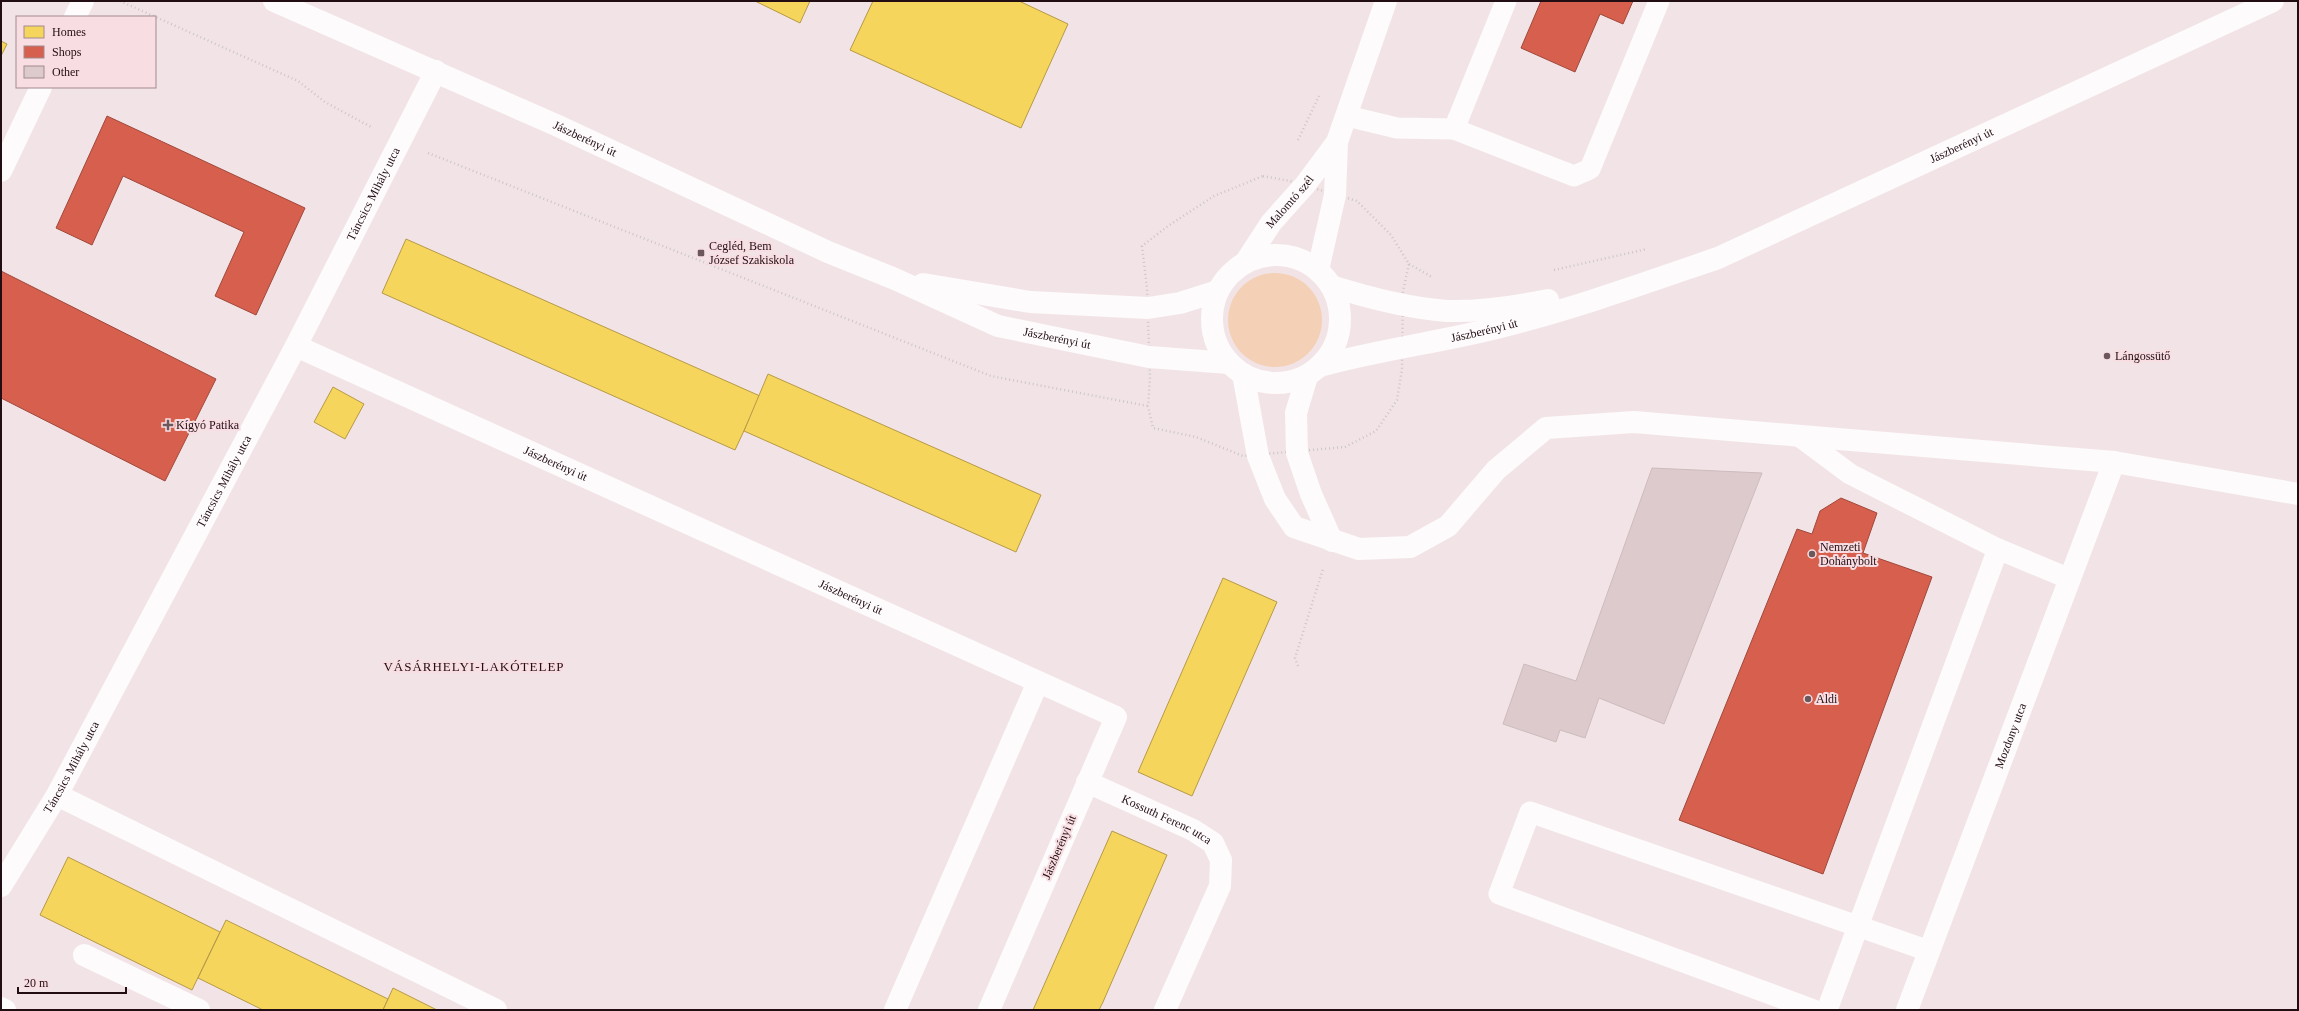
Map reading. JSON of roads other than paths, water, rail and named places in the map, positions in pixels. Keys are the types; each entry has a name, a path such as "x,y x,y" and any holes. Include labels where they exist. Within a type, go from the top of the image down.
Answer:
{"street":[{"path":"76,16 83,1"},
{"name":"Jászberényi út","path":"274,1 436,71 828,252 895,279 998,326 1149,357 1236,368"},
{"name":"Malomtó szél","path":"1325,278 1335,195 1337,142 1386,1"},
{"name":"Jászberényi út","path":"1314,371 1365,354 1504,326 1646,283 1718,258 2273,1"},
{"name":"Táncsics Mihály utca","path":"1,886 57,795 296,346 436,71"},
{"path":"1,171 41,88"},
{"name":"Malomtó szél","path":"1245,263 1271,223 1305,185 1337,142"},
{"path":"1314,371 1292,382 1275,384 1258,381 1236,368 1220,350 1212,328 1214,306 1218,291 1230,275 1245,263 1258,258 1279,255 1300,259 1325,278 1338,300 1341,324 1335,347 1314,371 1296,413 1298,453 1311,494 1332,541"},
{"name":"Jászberényi út","path":"1325,278 1403,306 1449,311 1520,306 1646,283"},
{"name":"Jászberényi út","path":"895,279 1030,302 1148,308 1180,303 1218,291"},
{"name":"Jászberényi út","path":"296,346 1116,717 990,1010"},
{"path":"1236,368 1258,456 1275,499 1294,527 1359,549 1410,547 1448,526 1496,470 1546,428 1634,422 2114,462 2298,494"},
{"name":"Mozdony utca","path":"1907,1010 2114,462"},
{"path":"895,1010 1038,682"},
{"name":"Kossuth Ferenc utca","path":"1087,782 1193,830 1213,843 1221,860 1220,886 1165,1010"},
{"path":"57,795 496,1010"},
{"path":"84,955 199,1010"},
{"path":"1,1008 5,1010"}],"lane":[{"path":"1454,129 1506,1"},
{"path":"1346,116 1397,128 1454,129 1574,176 1590,169 1659,1"},
{"path":"1799,436 1850,474 1998,550 2070,579"},
{"path":"1827,1010 1998,550"},
{"path":"1814,1010 1499,894 1530,812 1929,950"}],"place":[{"name":"Cegléd, Bem József Szakiskola","path":"701,253"},
{"name":"Lángossütő","path":"2107,356"},
{"name":"Kígyó Patika","path":"168,425"},
{"name":"Nemzeti Dohánybolt","path":"1812,554"},
{"name":"Aldi","path":"1808,699"}],"district":[{"name":"VÁSÁRHELYI-LAKÓTELEP","path":"474,666"}]}
